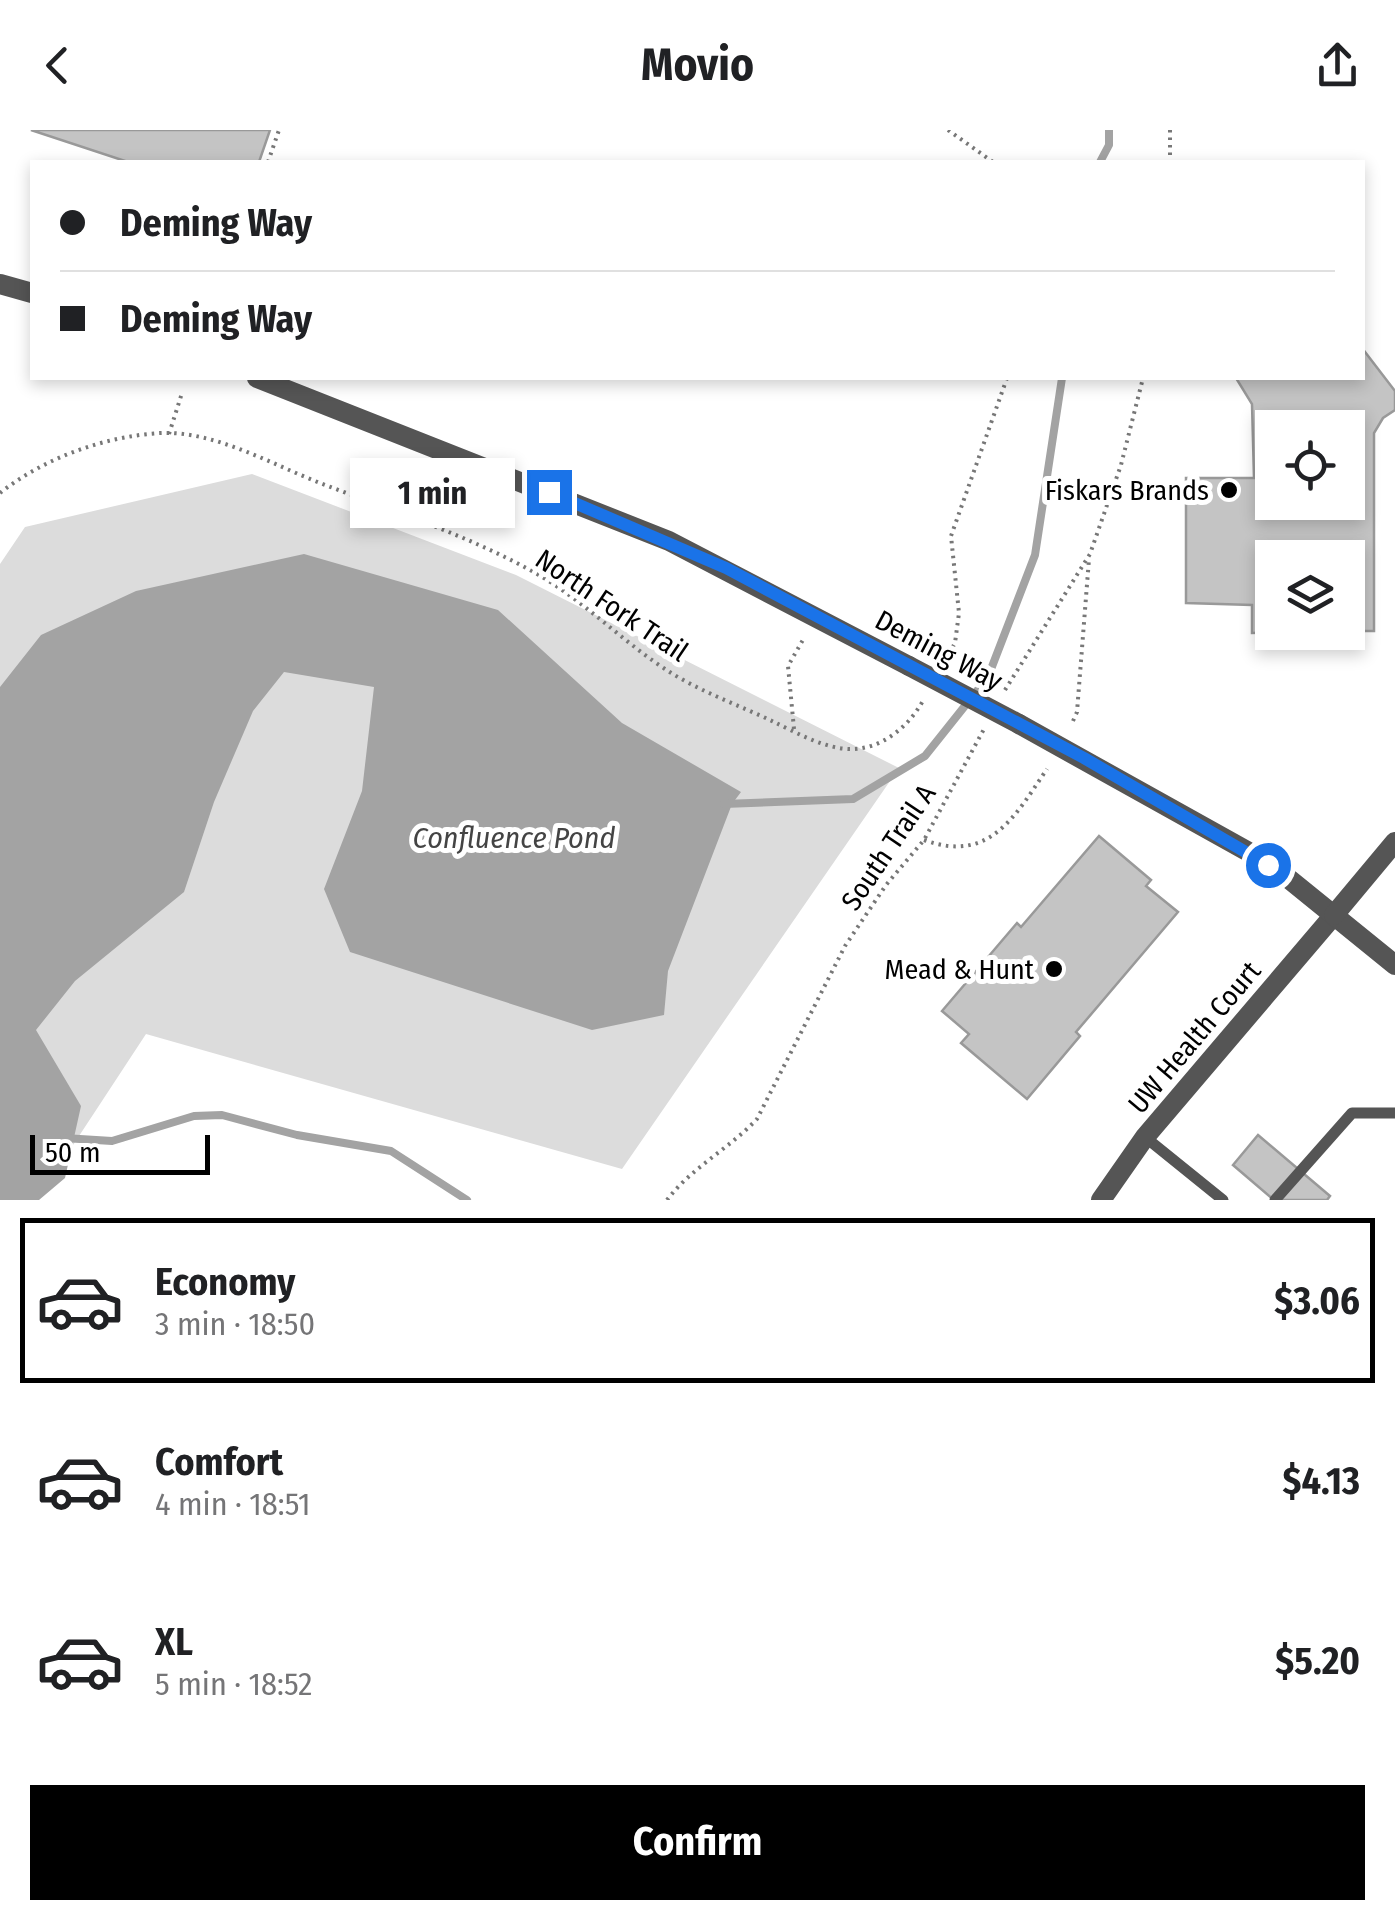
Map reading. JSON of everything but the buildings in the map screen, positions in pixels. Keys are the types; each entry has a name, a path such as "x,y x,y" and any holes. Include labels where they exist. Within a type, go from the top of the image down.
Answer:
{"street":[{"path":"0,284 30,292"},
{"name":"Deming Way","path":"263,380 669,541 816,616 1248,851 1395,965"},
{"name":"UW Health Court","path":"1107,1198 1145,1137 1395,842"}],"lane":[{"path":"1275,1200 1352,1113 1395,1113"},
{"path":"1145,1137 1223,1200"}],"path":[{"path":"269,160 279,130"},
{"path":"948,130 990,160"},
{"path":"1170,130 1170,160"},
{"path":"939,672 955,642 958,613 951,536 1006,380"},
{"path":"1003,694 1090,554 1121,465 1143,380"},
{"path":"169,434 182,392"},
{"name":"North Fork Trail","path":"0,493 56,458 110,441 169,434 210,440 459,536 530,570 576,598 666,670 794,732 850,750 872,745 894,734 914,716 931,686"},
{"path":"1073,722 1090,554"},
{"path":"794,732 788,666 816,616"},
{"name":"South Trail A","path":"667,1200 757,1118 846,946 880,893 924,840 986,725"},
{"path":"924,840 956,847 982,845 1016,813 1047,768"}],"shaded area":[{"path":"252,474 516,575 899,768 622,1169 146,1034 37,1200 0,1200 0,564 25,527"}],"water":[{"name":"Confluence Pond","path":"304,554 498,610 622,723 741,792 732,804 668,971 664,1015 592,1030 350,952 324,889 362,791 374,687 284,672 253,711 214,802 184,892 75,981 36,1030 81,1106 65,1178 39,1200 0,1200 0,687 41,635 136,591"}],"waterway":[{"path":"1101,160 1109,145 1109,130"},
{"path":"724,804 853,799 925,756 988,677 1035,555 1062,380"},
{"path":"64,1138 112,1141 194,1116 222,1115 297,1135 391,1151 467,1200"}],"place":[{"name":"Fiskars Brands","path":"1229,490"},
{"name":"Mead & Hunt","path":"1054,969"}],"route":[{"path":"549,492 726,568 1084,758 1268,865"}]}
